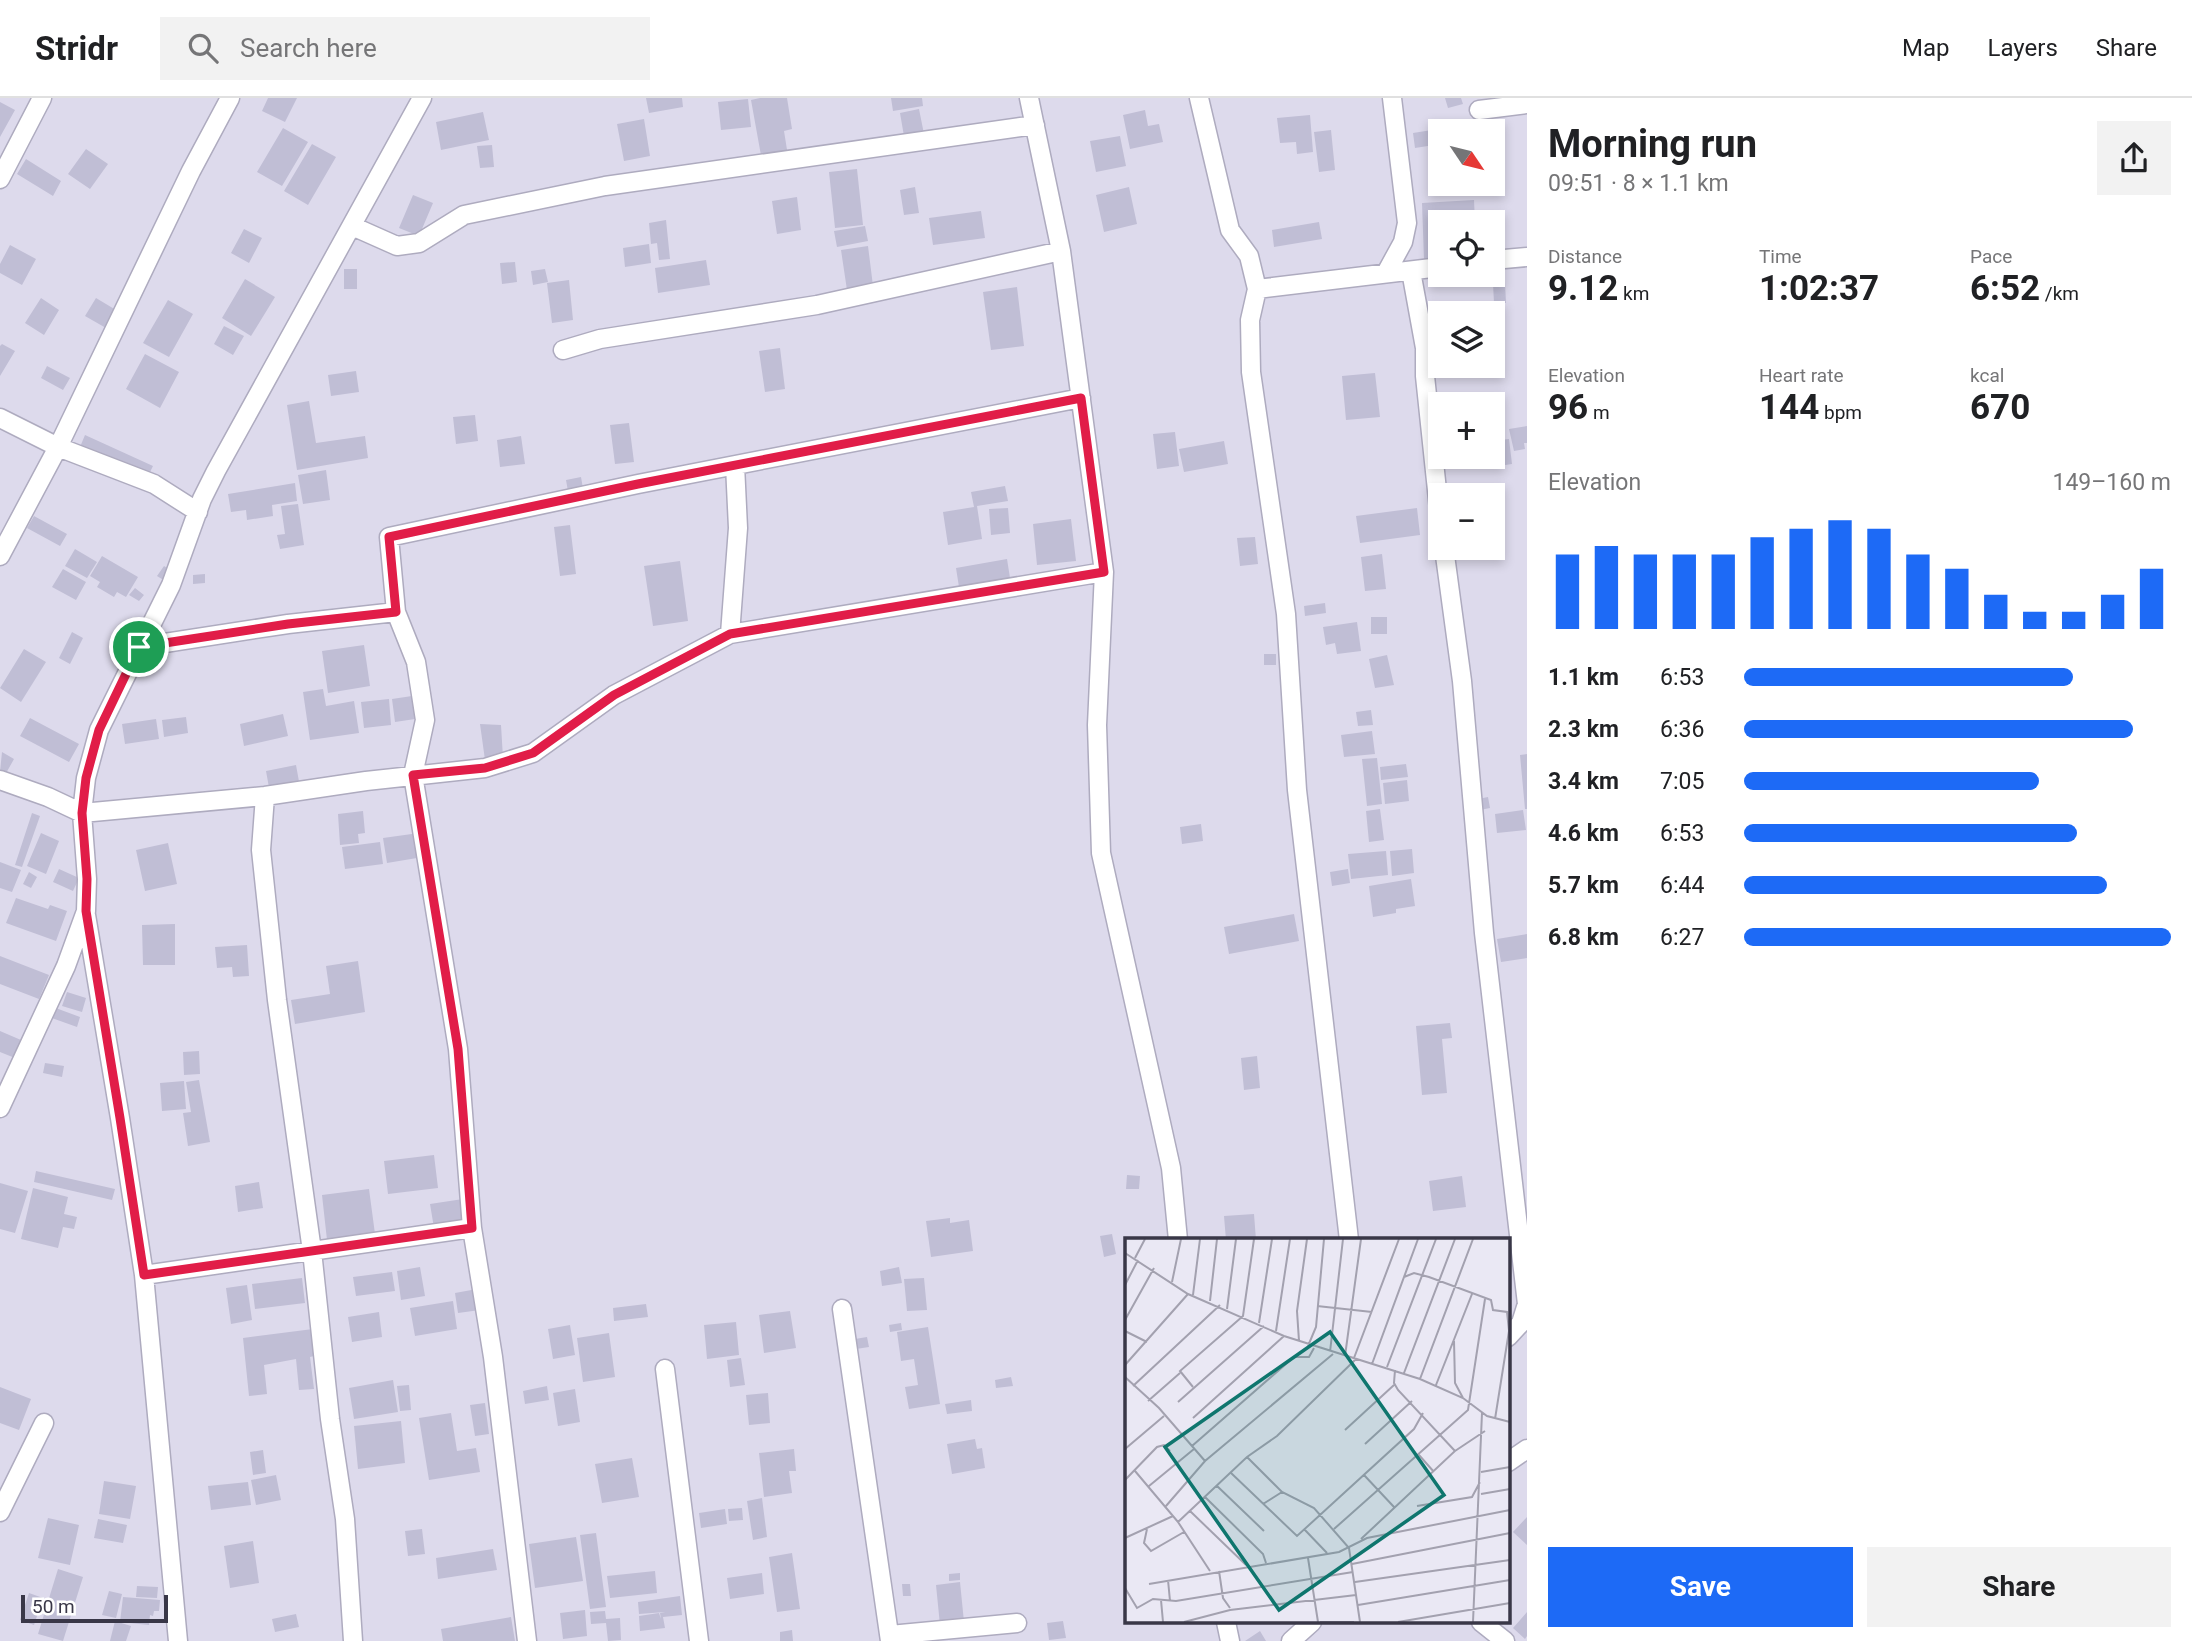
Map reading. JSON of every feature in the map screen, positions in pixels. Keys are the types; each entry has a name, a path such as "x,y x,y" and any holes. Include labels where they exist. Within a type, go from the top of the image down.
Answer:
{"street":[{"path":"0,179 42,98"},
{"path":"0,555 58,447 191,171 230,98"},
{"path":"178,1641 144,1275 86,911 87,879 82,813 86,778 99,730 181,563 198,512 216,471 422,98"},
{"path":"1029,98 1061,251 1104,572 1097,725 1101,853 1171,1168 1178,1238"},
{"path":"1199,98 1230,230 1249,256 1257,289 1250,320 1251,372 1286,614 1297,790 1349,1238"},
{"path":"1386,273 1403,242 1407,223 1392,98"},
{"path":"1479,110 1527,104"},
{"path":"352,226 397,246 419,243 464,215 605,186 1035,125"},
{"path":"563,350 600,339 817,305 1061,251"},
{"path":"1505,259 1527,257"},
{"path":"1257,289 1428,269"},
{"path":"1411,271 1425,348 1424,376 1436,483"},
{"path":"527,1641 493,1357 472,1228 458,1049 413,775 425,720 416,662 396,612 389,537 735,465 1081,398"},
{"path":"0,418 58,447 153,484 198,512"},
{"path":"730,634 738,528 735,465"},
{"path":"1446,560 1462,681 1483,933 1527,1304 1521,1323 1510,1334"},
{"path":"0,780 48,797 82,813 265,796 413,775 485,768 533,753 614,695 730,634 1104,572"},
{"path":"139,647 288,624 396,612"},
{"path":"265,796 261,850 279,1013 345,1519 353,1641"},
{"path":"0,1108 66,966 86,911"},
{"path":"144,1275 472,1228"},
{"path":"842,1309 890,1638 1017,1623"},
{"path":"665,1369 699,1641"},
{"path":"0,1512 44,1423"},
{"path":"1510,1461 1527,1449"},
{"path":"1484,1624 1504,1641"}],"shaded area":[{"path":"0,98 1527,98 1527,1641 0,1641"}],"building":[{"path":"268,98 297,98 285,122 262,111"},
{"path":"646,98 682,98 683,107 649,113"},
{"path":"787,98 792,129 784,131 788,156 762,161 751,100"},
{"path":"891,98 922,98 923,106 893,111"},
{"path":"1445,98 1461,98 1463,104 1448,108"},
{"path":"748,99 751,127 721,130 718,102"},
{"path":"0,102 15,110 0,137"},
{"path":"919,109 925,139 905,142 900,113"},
{"path":"1145,110 1148,126 1159,124 1163,142 1130,149 1123,115"},
{"path":"483,112 489,140 441,150 436,122"},
{"path":"1310,115 1313,152 1297,154 1296,142 1280,143 1277,118"},
{"path":"644,119 650,156 624,161 617,124"},
{"path":"283,128 308,142 282,186 257,172"},
{"path":"1331,130 1335,170 1319,172 1314,132"},
{"path":"1428,131 1428,146 1415,148 1413,133"},
{"path":"1120,136 1126,166 1096,172 1090,141"},
{"path":"312,144 336,157 308,205 284,191"},
{"path":"492,145 494,167 480,168 477,146"},
{"path":"86,149 108,164 90,189 68,174"},
{"path":"26,159 61,181 53,196 17,174"},
{"path":"857,169 863,225 835,228 829,172"},
{"path":"915,187 919,213 904,215 900,190"},
{"path":"1129,187 1137,224 1104,232 1096,195"},
{"path":"413,195 433,203 419,236 399,228"},
{"path":"797,197 801,230 777,234 772,201"},
{"path":"1474,200 1474,210 1428,210 1428,259 1424,259 1422,203"},
{"path":"981,211 985,238 933,245 929,218"},
{"path":"666,220 670,259 659,260 657,243 651,244 649,223"},
{"path":"1319,222 1322,239 1274,247 1272,230"},
{"path":"865,226 868,241 837,247 834,231"},
{"path":"244,229 262,238 249,263 231,253"},
{"path":"649,244 651,263 625,267 623,248"},
{"path":"10,245 36,259 22,285 0,273 0,264"},
{"path":"868,246 873,286 847,290 841,250"},
{"path":"706,260 710,285 658,293 655,268"},
{"path":"515,262 517,282 502,284 500,263"},
{"path":"344,269 357,269 357,289 344,289"},
{"path":"545,269 548,282 533,285 531,271"},
{"path":"245,279 275,297 251,336 222,318"},
{"path":"569,280 573,320 552,323 547,283"},
{"path":"1505,282 1506,303 1494,301 1493,287 1505,287"},
{"path":"1017,287 1024,346 991,350 983,292"},
{"path":"41,298 59,310 44,335 25,323"},
{"path":"96,298 116,310 106,328 85,316"},
{"path":"168,300 193,314 169,357 143,343"},
{"path":"224,326 244,336 233,355 214,344"},
{"path":"2,344 15,351 0,376 0,346"},
{"path":"780,348 785,389 765,392 759,351"},
{"path":"145,354 179,372 160,408 126,389"},
{"path":"47,366 70,378 63,390 41,378"},
{"path":"356,371 359,392 331,396 328,375"},
{"path":"1375,373 1380,417 1346,420 1342,376"},
{"path":"309,401 316,443 365,436 368,458 297,470 287,405"},
{"path":"475,415 478,441 456,444 453,417"},
{"path":"629,423 634,462 615,464 610,425"},
{"path":"1527,426 1525,449 1514,451 1509,429"},
{"path":"1175,432 1179,466 1157,469 1153,434"},
{"path":"85,435 153,466 147,478 80,447"},
{"path":"521,436 525,464 500,467 497,440"},
{"path":"1509,439 1512,464 1505,465 1505,440"},
{"path":"1224,441 1228,464 1184,472 1179,449"},
{"path":"326,470 330,500 303,504 298,475"},
{"path":"581,477 584,494 569,497 566,480"},
{"path":"295,483 297,501 272,505 273,516 247,520 246,510 231,512 228,494"},
{"path":"1005,486 1008,501 977,506 982,539 948,545 943,512 974,507 971,492"},
{"path":"298,504 304,545 280,549 277,535 285,534 281,506"},
{"path":"1008,508 1010,533 991,535 989,509"},
{"path":"1417,508 1420,535 1360,543 1356,516"},
{"path":"34,516 67,534 60,546 27,528"},
{"path":"1071,519 1076,561 1037,565 1033,524"},
{"path":"570,525 576,574 560,576 554,527"},
{"path":"1255,537 1258,564 1240,566 1237,538"},
{"path":"75,549 97,562 87,578 65,566"},
{"path":"1382,554 1386,589 1365,591 1361,557"},
{"path":"102,556 138,577 126,597 117,592 114,597 97,587 100,582 90,576"},
{"path":"1007,559 1010,578 959,587 956,568"},
{"path":"680,561 688,621 653,626 644,566"},
{"path":"164,566 172,571 165,581 157,576"},
{"path":"63,569 86,582 76,600 52,587"},
{"path":"205,574 205,583 193,584 193,575"},
{"path":"135,588 144,595 139,601 129,595"},
{"path":"1325,603 1326,613 1305,616 1304,606"},
{"path":"1371,617 1387,617 1387,634 1371,634"},
{"path":"1357,622 1361,651 1337,654 1335,643 1326,645 1323,627"},
{"path":"72,632 83,638 70,664 59,658"},
{"path":"364,645 370,686 328,693 322,651"},
{"path":"24,649 46,662 21,702 0,688"},
{"path":"1264,654 1276,654 1276,665 1264,665"},
{"path":"1387,655 1394,685 1375,688 1369,659"},
{"path":"323,689 326,706 354,701 359,733 310,740 303,692"},
{"path":"412,696 415,719 395,722 392,699"},
{"path":"389,699 391,725 364,728 361,702"},
{"path":"1371,710 1373,725 1358,726 1356,712"},
{"path":"283,714 288,736 244,746 240,724"},
{"path":"186,717 188,733 164,737 162,720"},
{"path":"30,718 79,744 69,762 20,736"},
{"path":"156,719 159,739 125,744 122,724"},
{"path":"480,724 501,725 503,758 485,760"},
{"path":"1372,731 1375,754 1344,757 1341,735"},
{"path":"2,752 14,759 5,775 0,772"},
{"path":"1527,754 1527,809 1525,809 1520,755"},
{"path":"1377,758 1382,804 1367,806 1362,759"},
{"path":"1406,764 1408,777 1381,780 1380,767"},
{"path":"296,765 300,787 270,793 266,771"},
{"path":"1407,780 1409,801 1385,804 1383,783"},
{"path":"1488,797 1490,808 1480,810 1478,799"},
{"path":"1380,809 1384,840 1369,842 1366,811"},
{"path":"1523,810 1526,830 1497,833 1495,814"},
{"path":"363,811 365,833 358,834 359,843 340,845 338,814"},
{"path":"32,813 40,816 22,867 15,865"},
{"path":"1201,824 1203,841 1182,844 1180,827"},
{"path":"41,833 59,841 46,874 27,866"},
{"path":"419,833 423,857 387,863 383,838"},
{"path":"380,842 383,864 345,869 342,847"},
{"path":"168,843 177,884 145,891 136,850"},
{"path":"1412,849 1414,873 1392,876 1390,851"},
{"path":"1386,851 1388,875 1351,879 1348,854"},
{"path":"0,862 21,870 12,892 0,888"},
{"path":"59,869 79,878 73,891 53,882"},
{"path":"1348,869 1350,883 1332,886 1330,872"},
{"path":"29,872 37,877 31,888 23,884"},
{"path":"1411,879 1415,906 1373,917 1369,886"},
{"path":"16,898 48,909 50,905 67,911 56,941 6,923"},
{"path":"1294,914 1299,941 1229,954 1224,927"},
{"path":"175,924 175,965 143,965 142,925"},
{"path":"1527,934 1527,958 1501,962 1497,939"},
{"path":"247,945 249,976 233,977 232,967 217,968 215,947"},
{"path":"0,956 49,975 39,999 0,984"},
{"path":"358,961 365,1012 295,1024 291,1000 330,994 326,966"},
{"path":"67,992 86,998 82,1012 62,1006"},
{"path":"53,1007 80,1017 77,1027 49,1017"},
{"path":"1450,1023 1452,1038 1442,1039 1447,1093 1422,1095 1416,1026"},
{"path":"0,1031 28,1043 20,1060 0,1052"},
{"path":"199,1051 200,1074 184,1075 183,1052"},
{"path":"1257,1056 1260,1088 1244,1090 1241,1058"},
{"path":"45,1063 64,1066 62,1077 43,1073"},
{"path":"199,1080 210,1142 188,1146 183,1113 191,1112 186,1082"},
{"path":"184,1081 186,1109 162,1111 160,1083"},
{"path":"434,1155 438,1188 388,1194 384,1161"},
{"path":"36,1171 115,1189 112,1200 34,1182"},
{"path":"1127,1175 1140,1176 1139,1189 1126,1189"},
{"path":"1462,1176 1466,1207 1433,1211 1429,1181"},
{"path":"259,1182 263,1208 238,1212 235,1186"},
{"path":"0,1183 28,1191 15,1233 0,1229"},
{"path":"33,1188 68,1197 64,1214 77,1217 74,1229 63,1227 58,1248 21,1239"},
{"path":"369,1189 375,1234 327,1240 322,1195"},
{"path":"463,1199 466,1224 434,1228 430,1204"},
{"path":"1254,1214 1256,1238 1226,1238 1224,1216"},
{"path":"950,1218 950,1223 969,1220 973,1251 931,1257 926,1221"},
{"path":"1112,1234 1116,1254 1104,1257 1100,1236"},
{"path":"420,1267 425,1296 401,1300 397,1271"},
{"path":"899,1267 902,1283 882,1286 880,1271"},
{"path":"392,1272 395,1291 356,1296 353,1277"},
{"path":"302,1278 305,1303 255,1309 252,1284"},
{"path":"924,1278 927,1310 907,1311 904,1279"},
{"path":"247,1285 252,1320 231,1324 226,1288"},
{"path":"477,1289 480,1310 458,1313 455,1293"},
{"path":"453,1301 457,1329 415,1336 410,1308"},
{"path":"646,1304 648,1317 614,1321 613,1308"},
{"path":"790,1311 796,1348 764,1353 759,1315"},
{"path":"379,1312 382,1337 352,1342 348,1317"},
{"path":"736,1322 739,1355 707,1359 704,1325"},
{"path":"901,1323 902,1330 890,1332 889,1325"},
{"path":"570,1325 575,1355 553,1359 548,1329"},
{"path":"928,1327 940,1404 909,1409 905,1387 918,1385 914,1359 901,1361 897,1332"},
{"path":"313,1329 318,1355 310,1357 314,1389 299,1390 296,1359 264,1365 267,1394 249,1396 243,1338"},
{"path":"609,1333 615,1377 583,1382 577,1338"},
{"path":"867,1337 869,1347 856,1349 855,1339"},
{"path":"741,1358 745,1385 730,1387 727,1360"},
{"path":"1011,1377 1013,1386 996,1388 995,1380"},
{"path":"393,1380 398,1412 354,1419 349,1388"},
{"path":"409,1385 411,1410 400,1411 397,1386"},
{"path":"547,1386 549,1400 525,1404 523,1391"},
{"path":"0,1387 31,1399 19,1430 0,1423"},
{"path":"575,1389 580,1422 558,1426 553,1393"},
{"path":"768,1393 770,1423 749,1425 746,1395"},
{"path":"971,1400 972,1411 947,1414 945,1404"},
{"path":"485,1403 489,1434 475,1436 470,1405"},
{"path":"451,1413 457,1451 476,1448 480,1472 429,1480 419,1418"},
{"path":"401,1421 405,1463 358,1469 354,1426"},
{"path":"975,1439 977,1449 982,1448 985,1468 952,1474 947,1444"},
{"path":"794,1449 796,1471 789,1471 792,1493 764,1497 759,1453"},
{"path":"263,1450 266,1473 253,1475 250,1452"},
{"path":"632,1458 639,1497 602,1503 595,1464"},
{"path":"276,1475 281,1500 256,1505 251,1480"},
{"path":"104,1481 136,1486 130,1519 99,1514"},
{"path":"248,1482 251,1505 211,1510 208,1486"},
{"path":"762,1498 767,1537 753,1540 747,1501"},
{"path":"742,1508 743,1520 729,1521 728,1509"},
{"path":"725,1509 727,1524 701,1528 699,1513"},
{"path":"1527,1517 1527,1545 1513,1532"},
{"path":"48,1518 79,1525 70,1565 38,1558"},
{"path":"98,1519 127,1525 123,1543 94,1538"},
{"path":"422,1529 425,1554 408,1556 405,1531"},
{"path":"596,1533 606,1607 590,1609 580,1535"},
{"path":"576,1537 583,1581 535,1588 529,1544"},
{"path":"253,1541 259,1583 230,1588 224,1546"},
{"path":"493,1549 497,1570 438,1579 436,1558"},
{"path":"792,1553 800,1609 777,1612 769,1557"},
{"path":"58,1569 83,1577 63,1641 38,1634"},
{"path":"655,1571 657,1593 610,1598 607,1576"},
{"path":"762,1573 764,1594 730,1599 727,1578"},
{"path":"960,1573 960,1580 949,1581 949,1574"},
{"path":"960,1582 964,1622 940,1625 936,1585"},
{"path":"902,1584 910,1584 911,1596 903,1596"},
{"path":"137,1586 158,1587 157,1598 136,1597"},
{"path":"109,1591 122,1594 116,1618 102,1615"},
{"path":"29,1593 43,1598 34,1625 20,1620"},
{"path":"680,1596 682,1615 663,1617 665,1628 640,1631 639,1616 659,1613 661,1619 660,1613 665,1612 639,1614 638,1602"},
{"path":"123,1597 160,1600 159,1611 154,1611 153,1616 150,1615 149,1625 120,1622"},
{"path":"585,1610 587,1636 563,1639 560,1613"},
{"path":"605,1611 606,1619 620,1618 621,1640 608,1641 606,1623 591,1624 590,1612"},
{"path":"1527,1612 1527,1636 1525,1639 1513,1628"},
{"path":"296,1614 299,1627 275,1632 272,1619"},
{"path":"511,1617 515,1641 443,1641 441,1629"},
{"path":"115,1621 131,1626 126,1641 110,1641"},
{"path":"1063,1621 1066,1638 1049,1640 1047,1623"},
{"path":"792,1630 793,1641 780,1641 780,1632"},
{"path":"1260,1631 1266,1641 1245,1641"}],"route":[{"path":"1081,398 1104,572 730,634 614,695 533,753 485,768 413,775 458,1049 472,1228 144,1275 86,911 87,879 82,813 86,778 99,730 139,647 288,624 396,612 389,537 638,484 1081,398"}]}
